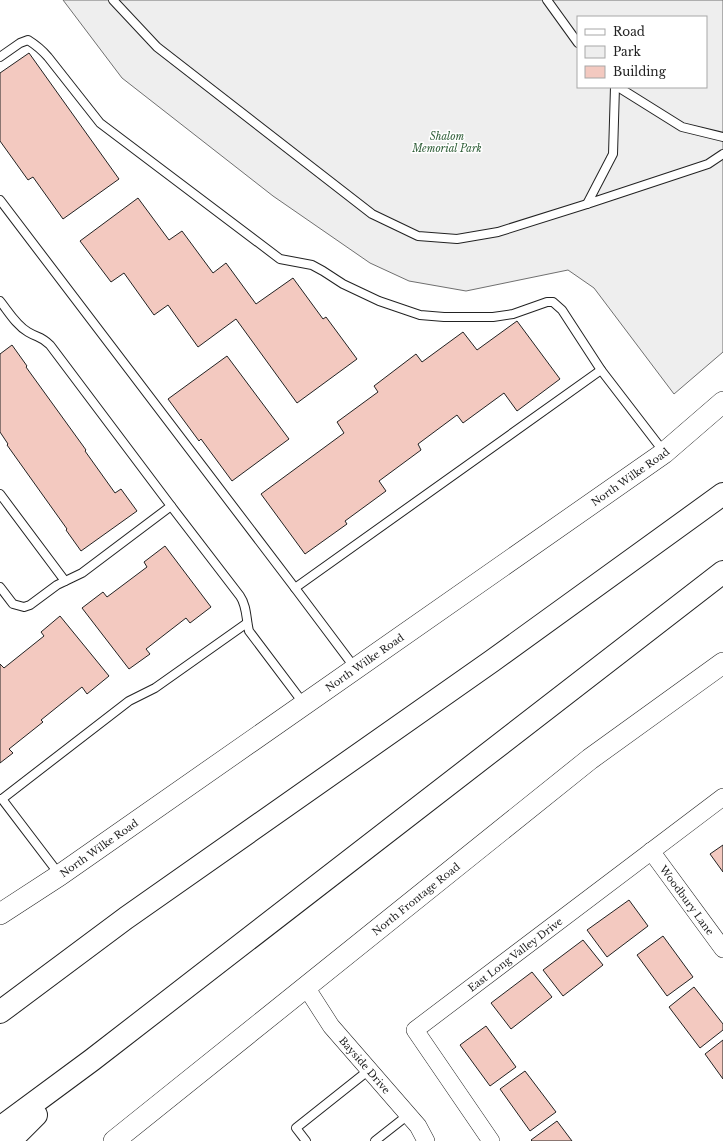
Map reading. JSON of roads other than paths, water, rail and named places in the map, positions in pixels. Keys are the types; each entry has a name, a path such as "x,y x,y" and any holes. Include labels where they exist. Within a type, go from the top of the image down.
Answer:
{"highway":[{"path":"0,1012 126,918 492,661 723,494"},
{"path":"0,1128 92,1060 723,572"},
{"path":"0,994 126,918"},
{"path":"10,1141 92,1060"}],"street":[{"name":"North Wilke Road","path":"2,910 60,875 664,453 723,402"},
{"name":"North Frontage Road","path":"114,1141 590,758 723,663"},
{"name":"East Long Valley Drive","path":"491,1141 415,1030 723,797"},
{"name":"Woodbury Lane","path":"651,852 723,948"},
{"name":"Bayside Drive","path":"306,987 331,1026 418,1126 426,1141"}],"lane":[{"path":"113,0 157,47 372,214 418,236 457,239 498,232 708,164 723,154"},
{"path":"546,0 577,42"},
{"path":"0,57 20,43 28,40 34,43 48,57 100,123 280,259 312,266 343,284 372,298 420,315 444,318 493,317 513,314 547,302 553,302 562,310 601,370 664,453"},
{"path":"587,204 613,154 616,88"},
{"path":"618,88 682,126 723,137"},
{"path":"0,200 355,668"},
{"path":"0,301 20,326 28,333 44,339 50,345 240,596 243,600 247,623 250,630 304,704"},
{"path":"295,588 601,370"},
{"path":"0,494 65,581"},
{"path":"0,587 13,604 24,607 30,605 57,585 82,573 171,506"},
{"path":"60,875 1,799 128,701 155,688 247,623"},
{"path":"306,1141 296,1128 369,1070"},
{"path":"375,1141 408,1115"}],"park label":[{"name":"Shalom Memorial Park","path":"447,142"}]}
